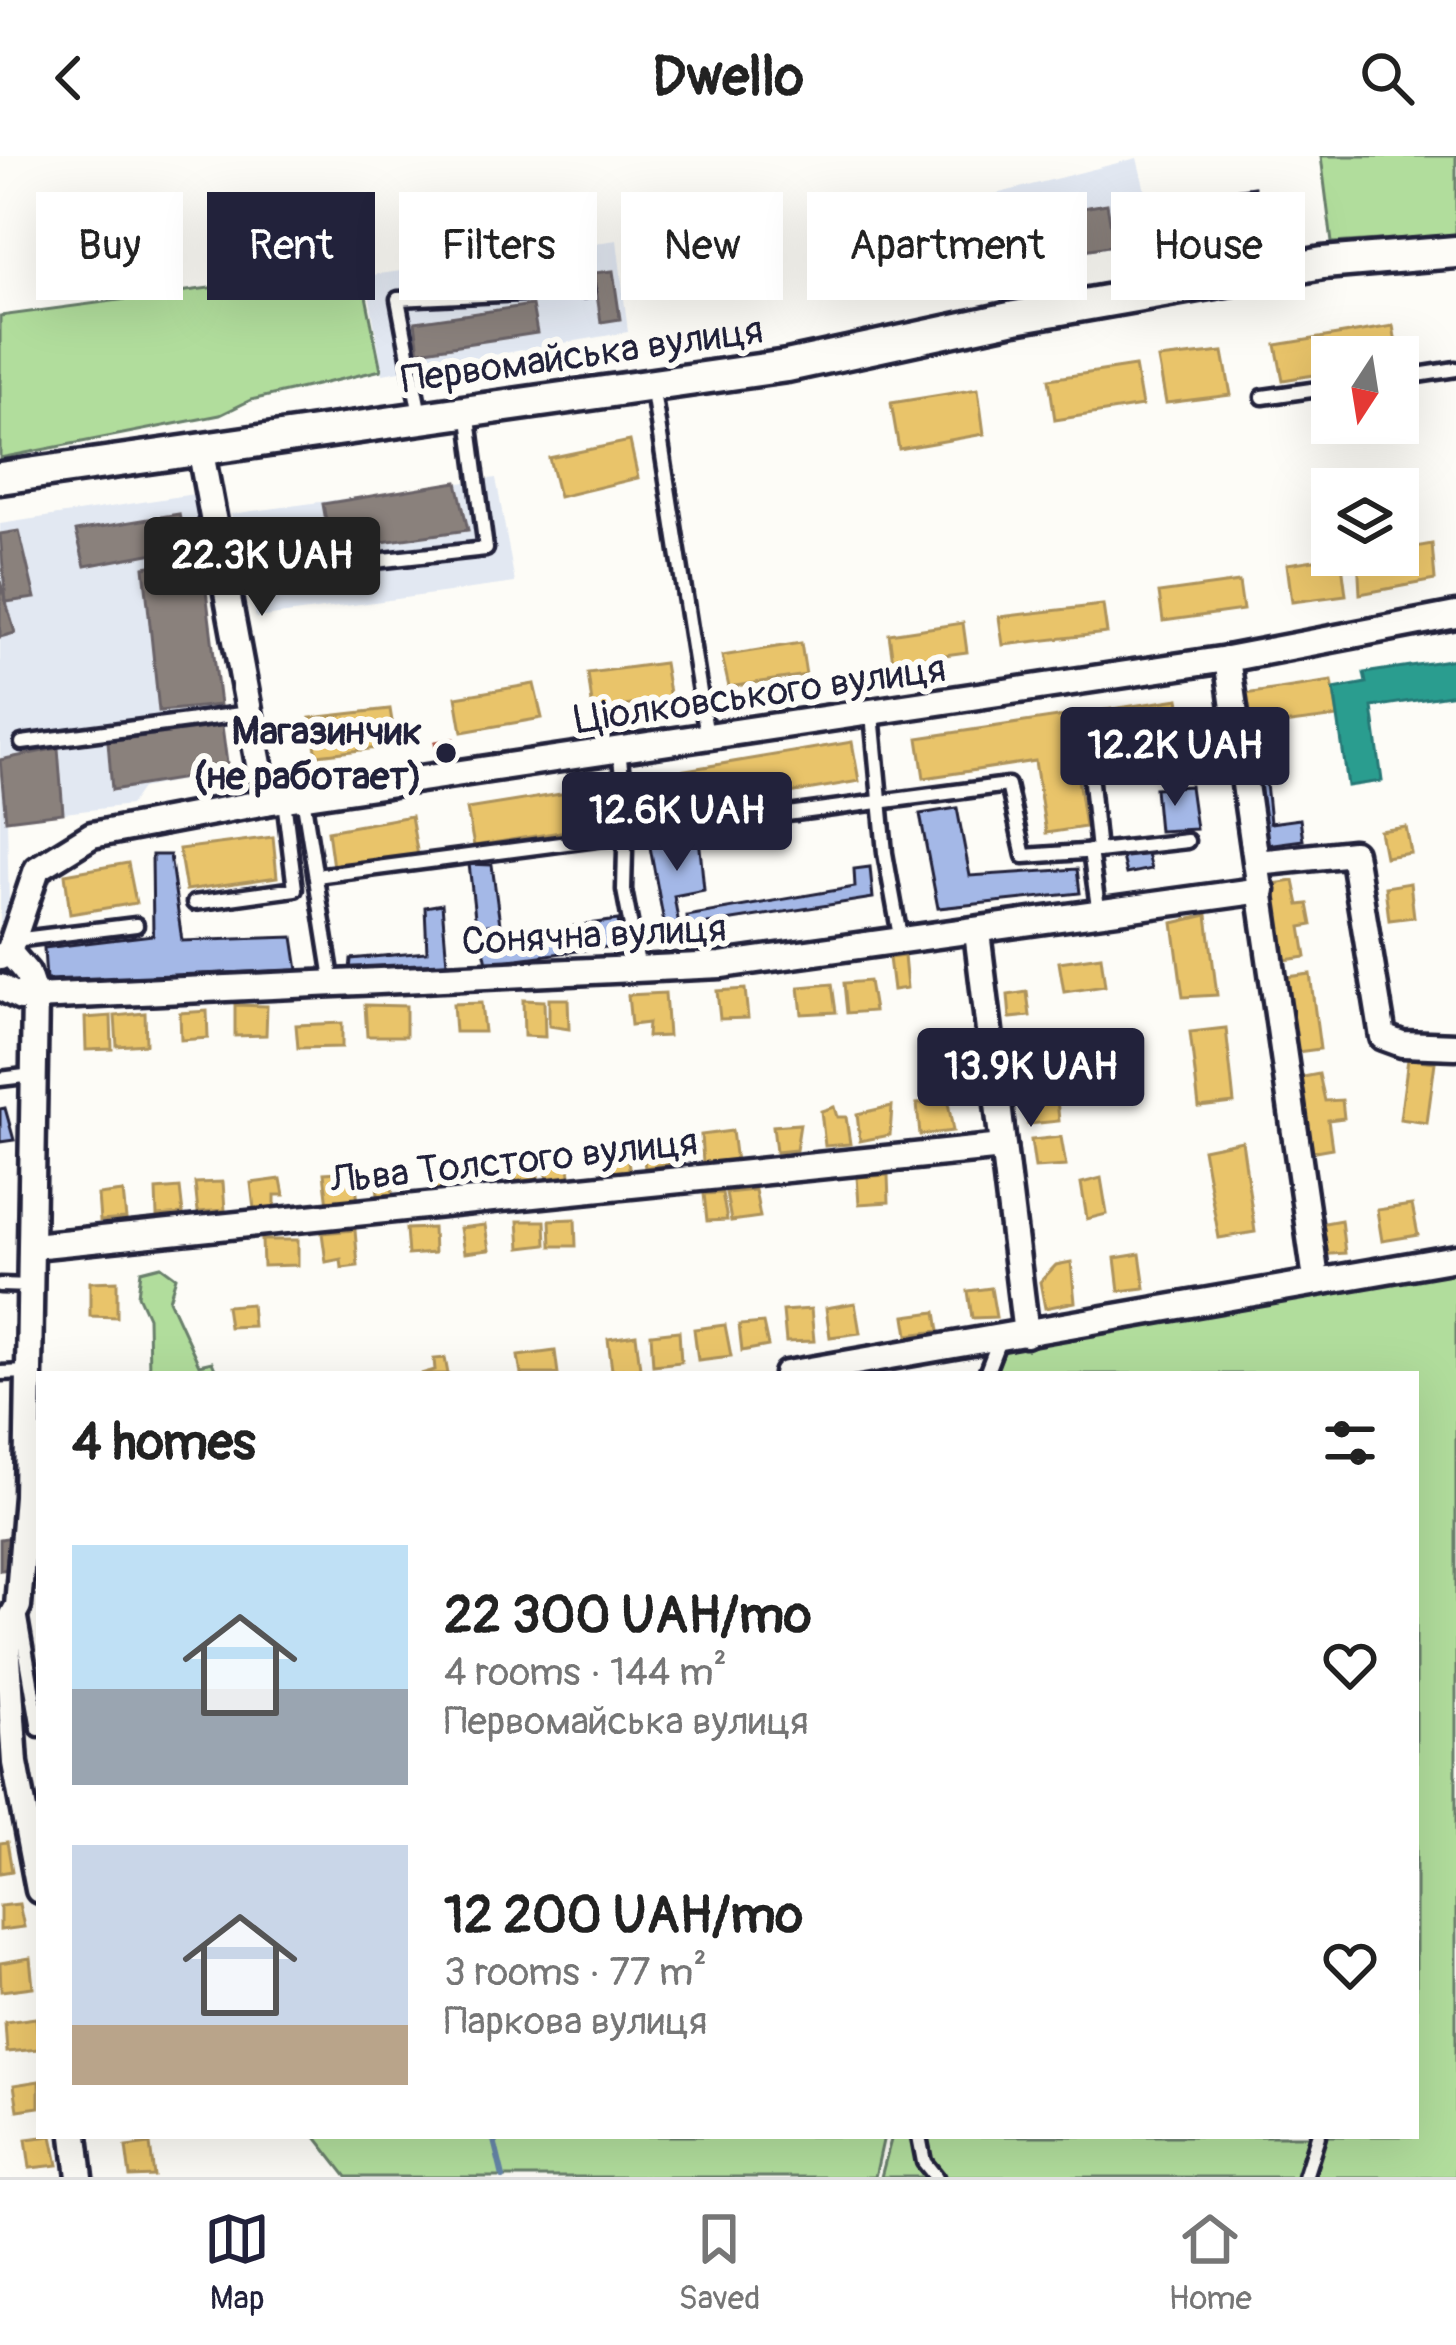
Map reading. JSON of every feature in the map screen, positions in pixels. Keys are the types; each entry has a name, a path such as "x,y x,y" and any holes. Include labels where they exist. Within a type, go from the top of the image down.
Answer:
{"street":[{"name":"Первомайська вулиця","path":"0,478 787,367 1015,317 1323,263 1456,252"},
{"path":"200,447 250,713 285,800"},
{"name":"Ціолковського вулиця","path":"8,949 37,869 92,836 285,800 1227,659 1456,615"},
{"path":"1227,659 1316,1279"},
{"path":"1257,863 1353,853 1382,1037 1402,1044 1456,1046"},
{"name":"Сонячна вулиця","path":"0,987 21,998 35,998 721,965 1262,890"},
{"path":"977,932 1026,1334"},
{"path":"8,949 27,974 35,998 33,1495 8,1621 15,1762 36,1874"},
{"name":"Льва Толстого вулиця","path":"33,1246 1003,1147"},
{"path":"806,1371 1456,1258"},
{"path":"75,2139 80,2177"}],"lane":[{"path":"399,299 420,416"},
{"path":"1419,375 1456,369"},
{"path":"652,385 707,738"},
{"path":"1263,397 1311,390"},
{"path":"320,568 486,549 467,410"},
{"path":"22,743 250,713"},
{"path":"872,714 901,942"},
{"path":"1099,914 1089,763 1239,742"},
{"path":"619,751 626,833 624,890 639,970"},
{"path":"316,876 1008,785 1024,856 1187,841"},
{"path":"285,800 316,876 333,986"},
{"path":"194,903 295,889 285,800"},
{"path":"8,949 136,925"},
{"path":"0,1079 34,1075"},
{"path":"0,1286 32,1286"},
{"path":"987,1371 1000,1340"},
{"path":"0,1372 30,1372"},
{"path":"8,1621 36,1719"},
{"path":"920,2139 924,2162 936,2177"},
{"path":"1305,2177 1317,2139"}],"shaded area":[{"path":"1137,158 1145,192 1111,192 1111,247 1087,251 1087,192 1004,192"},
{"path":"617,240 628,332 383,374 370,300 375,300 375,275 399,271 399,300 597,300 597,243"},
{"path":"496,478 515,583 256,618 231,514"},
{"path":"194,494 228,771 142,788 130,805 7,820 9,906 0,927 0,524"}],"green space":[{"path":"1321,156 1456,156 1456,235 1332,243"},
{"path":"207,288 207,300 367,300 381,370 251,400 220,415 0,458 0,316 119,300 183,300 183,291"},
{"path":"161,1266 176,1277 169,1300 199,1365 212,1362 216,1371 149,1371 148,1317 138,1295 141,1271"},
{"path":"1456,1268 1456,2177 881,2177 891,2139 1419,2139 1419,1371 995,1371 1007,1346"},
{"path":"317,2139 883,2139 875,2177 347,2177"}],"building: Homes":[{"path":"1393,326 1395,336 1331,336"},
{"path":"1311,339 1311,375 1283,380 1276,345"},
{"path":"1223,352 1231,395 1166,403 1158,359"},
{"path":"1135,366 1142,406 1055,420 1049,379"},
{"path":"978,389 984,434 899,449 891,403"},
{"path":"630,441 638,478 559,497 549,458"},
{"path":"1432,544 1435,580 1360,594 1359,576 1419,576 1419,546"},
{"path":"1311,560 1311,576 1344,576 1346,595 1292,602 1287,564"},
{"path":"1239,582 1243,610 1163,621 1159,593"},
{"path":"1103,605 1107,633 1003,645 999,617"},
{"path":"963,623 967,652 893,662 889,634"},
{"path":"801,643 806,675 729,687 722,656"},
{"path":"664,663 670,699 593,711 588,673"},
{"path":"1332,681 1338,717 1243,729 1238,695"},
{"path":"534,684 542,718 462,732 456,697"},
{"path":"1179,699 1185,735 1074,752 1085,827 1046,833 1035,761 924,778 918,738"},
{"path":"390,709 396,746 317,755 310,718"},
{"path":"852,742 859,781 657,816 650,776"},
{"path":"592,789 597,826 474,846 467,809"},
{"path":"411,816 418,856 333,867 328,831"},
{"path":"1406,827 1411,853 1385,857 1380,831"},
{"path":"273,837 277,877 186,890 179,849"},
{"path":"128,863 136,903 70,914 65,874"},
{"path":"1294,881 1299,905 1308,904 1312,925 1301,927 1306,957 1277,961 1266,885"},
{"path":"1410,883 1414,917 1389,920 1385,887"},
{"path":"1207,915 1217,995 1183,997 1173,923"},
{"path":"904,956 907,988 893,990 889,958"},
{"path":"1101,956 1105,986 1064,992 1059,962"},
{"path":"1310,974 1320,1049 1289,1053 1279,978"},
{"path":"869,981 874,1011 847,1013 844,983"},
{"path":"832,984 836,1012 802,1014 799,987"},
{"path":"745,989 748,1018 720,1019 717,991"},
{"path":"1027,992 1030,1016 1010,1018 1008,995"},
{"path":"665,993 668,1036 647,1037 648,1023 631,1025 628,995"},
{"path":"549,999 568,999 569,1029 549,1026"},
{"path":"523,1000 544,1001 545,1037 524,1036"},
{"path":"481,1003 484,1032 455,1032 453,1004"},
{"path":"235,1005 267,1006 266,1035 235,1036"},
{"path":"365,1005 406,1006 406,1036 367,1036"},
{"path":"207,1011 208,1038 181,1040 180,1013"},
{"path":"145,1013 146,1044 117,1046 115,1016"},
{"path":"111,1016 112,1049 86,1050 85,1018"},
{"path":"342,1023 342,1047 298,1048 296,1025"},
{"path":"1226,1028 1234,1103 1199,1107 1190,1032"},
{"path":"1055,1044 1060,1077 1028,1079 1022,1047"},
{"path":"1408,1059 1435,1062 1427,1123 1400,1119"},
{"path":"1319,1074 1325,1101 1342,1100 1344,1118 1328,1120 1332,1148 1304,1153 1293,1079"},
{"path":"1056,1088 1059,1121 1028,1124 1023,1093"},
{"path":"948,1102 953,1131 920,1135 917,1104"},
{"path":"892,1106 890,1135 860,1141 857,1114"},
{"path":"834,1107 837,1117 846,1117 850,1144 825,1146 821,1111"},
{"path":"800,1124 796,1150 776,1152 773,1126"},
{"path":"732,1131 736,1162 703,1163 701,1135"},
{"path":"1061,1137 1066,1166 1035,1168 1031,1140"},
{"path":"1242,1141 1255,1232 1219,1238 1203,1149"},
{"path":"667,1142 670,1163 645,1168 642,1145"},
{"path":"626,1148 630,1174 605,1177 600,1153"},
{"path":"536,1155 539,1186 517,1189 513,1156"},
{"path":"568,1159 571,1183 548,1185 545,1161"},
{"path":"428,1167 458,1167 460,1192 431,1195"},
{"path":"492,1167 495,1193 466,1194 463,1169"},
{"path":"354,1171 358,1202 328,1205 324,1173"},
{"path":"390,1172 393,1196 378,1195 376,1173"},
{"path":"888,1175 889,1202 859,1204 857,1177"},
{"path":"1101,1178 1107,1214 1087,1219 1081,1183"},
{"path":"281,1179 284,1195 275,1195 275,1207 254,1209 251,1183"},
{"path":"223,1182 225,1210 198,1212 195,1183"},
{"path":"180,1188 183,1214 157,1216 156,1190"},
{"path":"755,1190 760,1217 731,1221 726,1193"},
{"path":"123,1192 126,1219 100,1221 98,1195"},
{"path":"722,1193 727,1220 707,1221 704,1194"},
{"path":"1412,1205 1418,1235 1382,1241 1377,1210"},
{"path":"575,1219 576,1246 551,1246 550,1220"},
{"path":"1341,1220 1345,1253 1318,1255 1314,1225"},
{"path":"518,1221 545,1221 546,1245 520,1248"},
{"path":"485,1225 489,1250 464,1253 460,1228"},
{"path":"433,1228 434,1253 408,1255 406,1229"},
{"path":"355,1230 358,1266 342,1268 341,1259 326,1262 322,1233"},
{"path":"262,1240 298,1240 298,1265 263,1266"},
{"path":"1140,1254 1145,1288 1119,1291 1115,1258"},
{"path":"1071,1262 1075,1302 1045,1308 1040,1282 1056,1265"},
{"path":"117,1281 117,1317 90,1316 90,1282"},
{"path":"991,1288 996,1317 972,1318 968,1291"},
{"path":"855,1303 860,1333 830,1337 826,1308"},
{"path":"251,1304 253,1326 229,1327 226,1306"},
{"path":"811,1309 814,1341 786,1342 783,1311"},
{"path":"936,1312 939,1331 908,1335 905,1316"},
{"path":"763,1323 768,1346 742,1351 739,1325"},
{"path":"725,1325 731,1356 698,1360 694,1329"},
{"path":"679,1331 681,1362 653,1365 651,1334"},
{"path":"636,1335 640,1368 612,1370 608,1339"},
{"path":"555,1351 558,1371 520,1371 518,1356"},
{"path":"445,1358 447,1371 432,1371 434,1359"},
{"path":"7,1842 12,1871 0,1873 0,1843"},
{"path":"19,1904 24,1927 0,1930 0,1906"},
{"path":"30,1958 33,1987 1,1991 0,1963"},
{"path":"36,2018 36,2049 7,2052 5,2022"},
{"path":"36,2081 36,2107 18,2110 14,2085"},
{"path":"26,2139 53,2139 58,2165 30,2168"},
{"path":"150,2144 154,2176 130,2177 126,2147"}],"building: Shops":[{"name":"Магазинчик (не работает)","path":"453,739 457,764 439,767 435,742"}],"building: Schools":[{"path":"1456,659 1456,694 1372,707 1382,781 1348,786 1334,689 1366,683 1364,673"}],"building: Industry":[{"path":"1107,204 1111,246 1087,250 1087,207"},
{"path":"613,271 620,319 601,322 597,273"},
{"path":"532,305 537,333 419,351 415,322"},
{"path":"457,482 468,530 331,549 323,504"},
{"path":"179,514 186,547 85,566 76,531"},
{"path":"19,531 35,598 6,602 0,534"},
{"path":"202,558 220,705 159,711 144,567"},
{"path":"0,581 15,633 0,637"},
{"path":"222,726 228,771 112,790 108,741"},
{"path":"58,748 63,813 6,820 0,760"},
{"path":"13,1537 12,1569 0,1570 0,1539"}],"building: Other":[{"path":"1264,763 1270,823 1300,819 1303,840 1259,846 1248,767"},
{"path":"1190,786 1196,829 1159,831 1155,788"},
{"path":"957,808 970,876 1077,869 1080,893 938,908 920,814"},
{"path":"699,837 704,890 674,896 679,925 665,928 650,847"},
{"path":"1147,854 1151,869 1126,874 1122,857"},
{"path":"152,855 170,855 182,941 293,937 298,970 46,980 44,948 153,935"},
{"path":"469,864 492,865 500,924 476,926"},
{"path":"870,867 873,898 688,927 687,916 855,887 854,869"},
{"path":"442,904 447,963 350,971 351,959 427,952 425,907"},
{"path":"618,920 622,945 487,963 482,939"},
{"path":"5,1108 14,1140 0,1142 0,1109"}],"waterway":[{"path":"494,2139 503,2177"}],"place":[{"name":"Магазинчик (не работает)","path":"446,753"}]}
